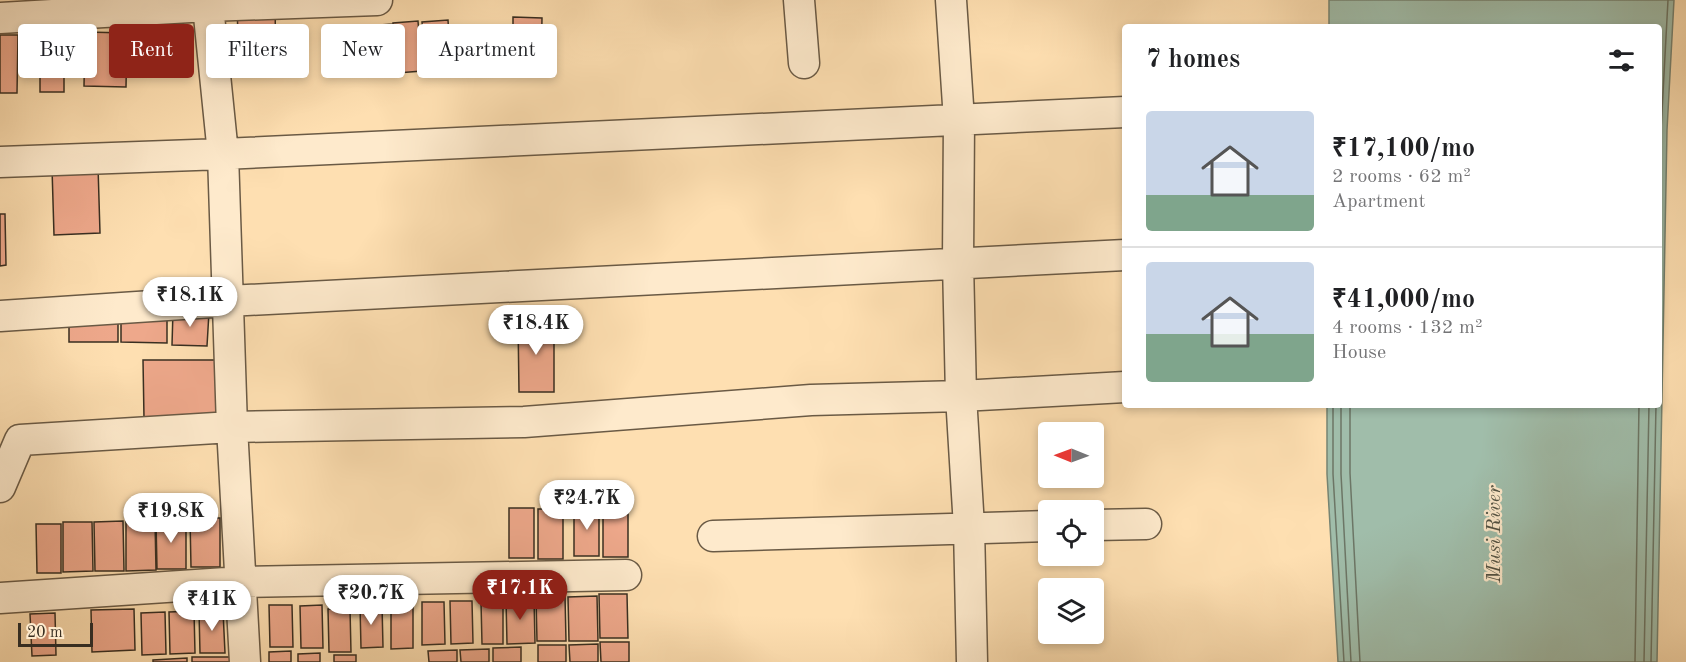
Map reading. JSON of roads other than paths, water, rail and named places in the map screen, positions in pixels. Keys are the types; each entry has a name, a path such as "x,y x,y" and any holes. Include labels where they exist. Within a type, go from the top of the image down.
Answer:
{"street":[{"path":"0,18 208,6 377,0"},
{"path":"799,0 804,63"},
{"path":"951,0 959,120 958,262 961,396 969,527 972,662"},
{"path":"208,6 223,154 232,427 245,662"},
{"path":"0,162 223,154 1122,112"},
{"path":"0,316 958,262 1122,255"},
{"path":"0,487 20,440 232,427 524,422 811,400 961,396 1122,387"},
{"path":"1104,525 1146,524"},
{"path":"713,536 1038,526"},
{"path":"0,598 241,582 626,575"}],"water":[{"path":"1329,0 1674,0 1667,130 1662,396 1662,24 1329,24"},
{"name":"Musi River","path":"1327,408 1662,408 1657,662 1338,662 1327,474"}]}
